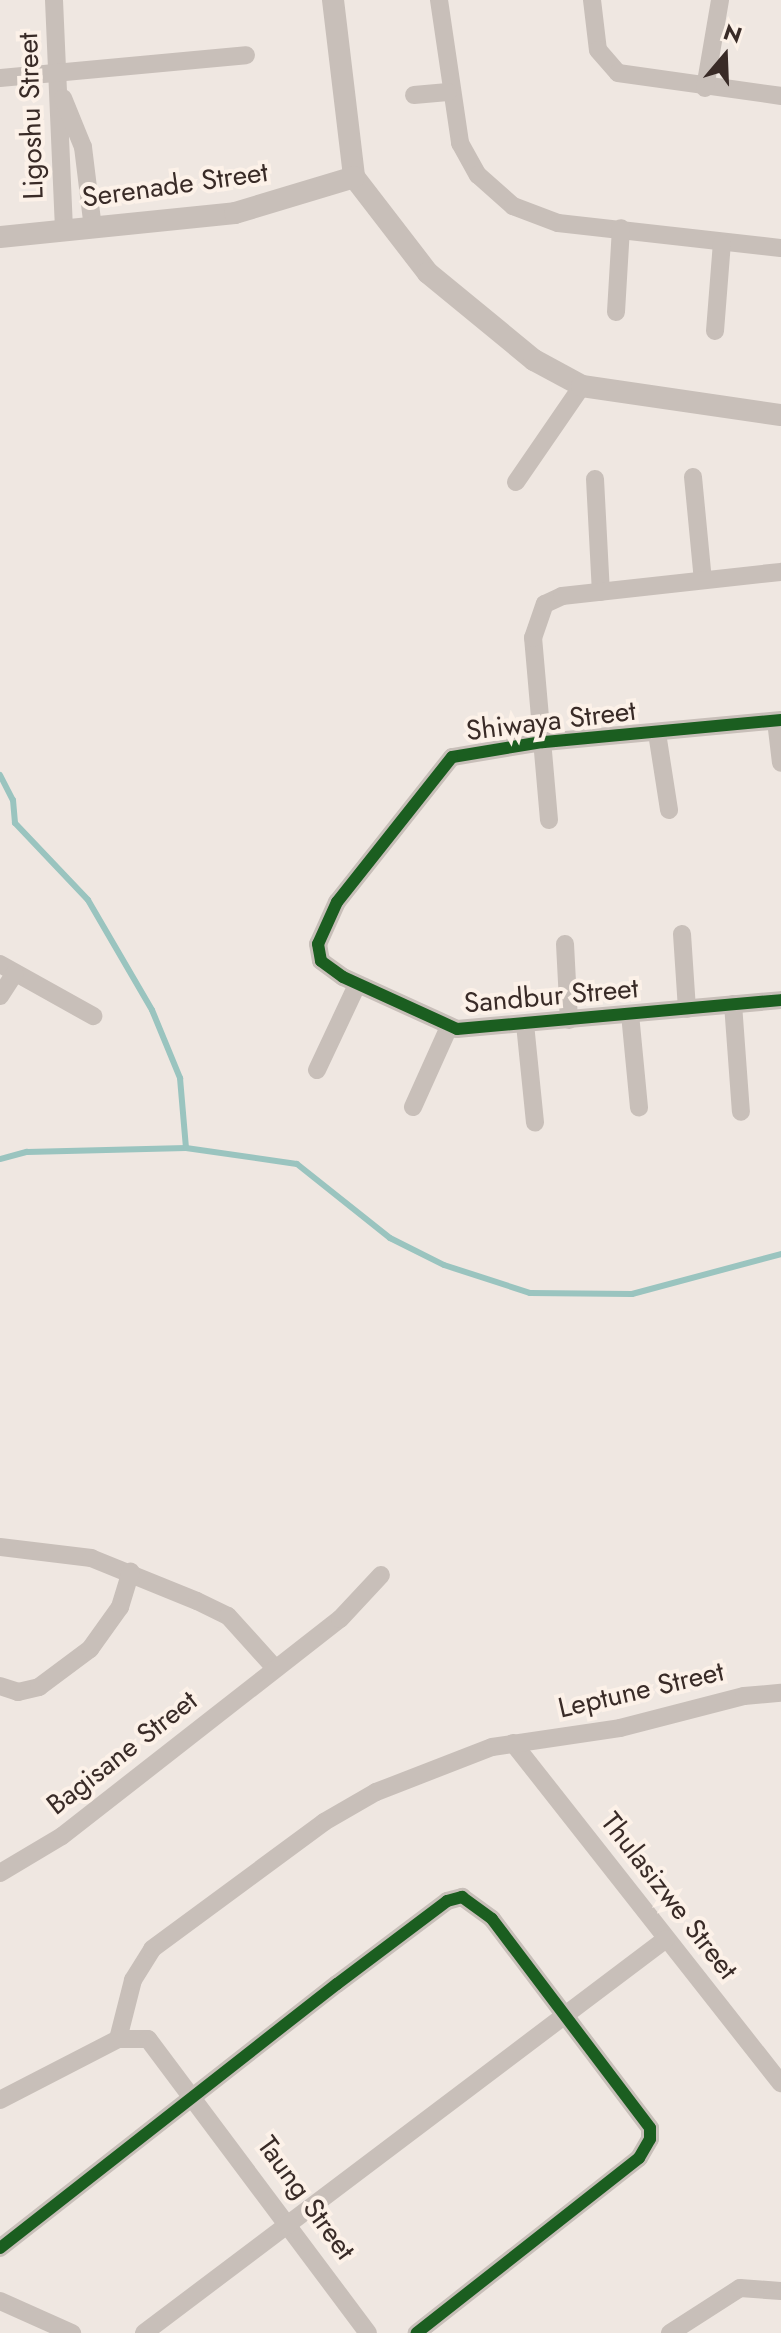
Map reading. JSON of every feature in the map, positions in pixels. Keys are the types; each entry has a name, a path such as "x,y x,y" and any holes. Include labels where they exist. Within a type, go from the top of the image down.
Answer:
{"street":[{"name":"Ligoshu Street","path":"54,0 62,96 64,231"},
{"path":"333,0 354,177 428,273 534,360 582,386 781,415"},
{"path":"439,0 448,92 469,161 503,198 537,218 781,248"},
{"path":"592,0 598,50 618,73 705,88 781,96"},
{"path":"705,88 720,0"},
{"path":"0,78 246,55"},
{"path":"414,95 448,92"},
{"path":"62,96 83,147 93,228"},
{"name":"Serenade Street","path":"0,237 235,213 354,177"},
{"path":"616,312 621,228"},
{"path":"715,331 722,243"},
{"path":"516,482 582,386"},
{"path":"693,477 703,580"},
{"path":"595,479 601,592"},
{"path":"549,820 535,621 554,598 781,572"},
{"path":"778,720 781,763"},
{"name":"Shiwaya Street","path":"318,933 452,757 542,742 778,720"},
{"path":"657,733 669,810"},
{"name":"Sandbur Street","path":"318,933 321,961 357,985 449,1027 525,1024 781,1000"},
{"path":"682,934 687,1009"},
{"path":"565,944 569,1020"},
{"path":"0,996 7,968 93,1016"},
{"path":"317,1070 357,985"},
{"path":"733,1004 741,1112"},
{"path":"630,1014 639,1108"},
{"path":"525,1024 535,1122"},
{"path":"413,1107 449,1027"},
{"path":"0,1547 66,1552 131,1572 228,1616 275,1668"},
{"path":"0,1686 18,1692 39,1687 90,1649 120,1607 131,1572"},
{"name":"Bagisane Street","path":"0,1873 62,1836 340,1619 381,1575"},
{"name":"Leptune Street","path":"118,2039 140,1964 215,1901 376,1792 513,1743 620,1728 716,1702 781,1693"},
{"name":"Thulasizwe Street","path":"513,1743 781,2083"},
{"path":"0,2248 456,1897 483,1908 650,2128 648,2148 417,2333"},
{"path":"144,2333 666,1939"},
{"path":"0,2100 118,2039"},
{"name":"Taung Street","path":"118,2039 148,2039 196,2097 368,2333"},
{"path":"670,2333 740,2288 781,2291"},
{"path":"0,2301 72,2333"}],"waterway":[{"path":"0,775 13,800 15,823 88,900 152,1010 180,1078 186,1148"},
{"path":"0,1159 27,1152 186,1148 297,1164 390,1238 444,1265 530,1293 632,1294 781,1254"}],"cycle path":[{"path":"781,720 542,742 452,757 337,902 318,944 321,961 343,977 457,1029 781,1000"},
{"path":"0,2248 337,1984 447,1901 462,1897 492,1919 650,2128 650,2139 639,2158 417,2333"}]}
